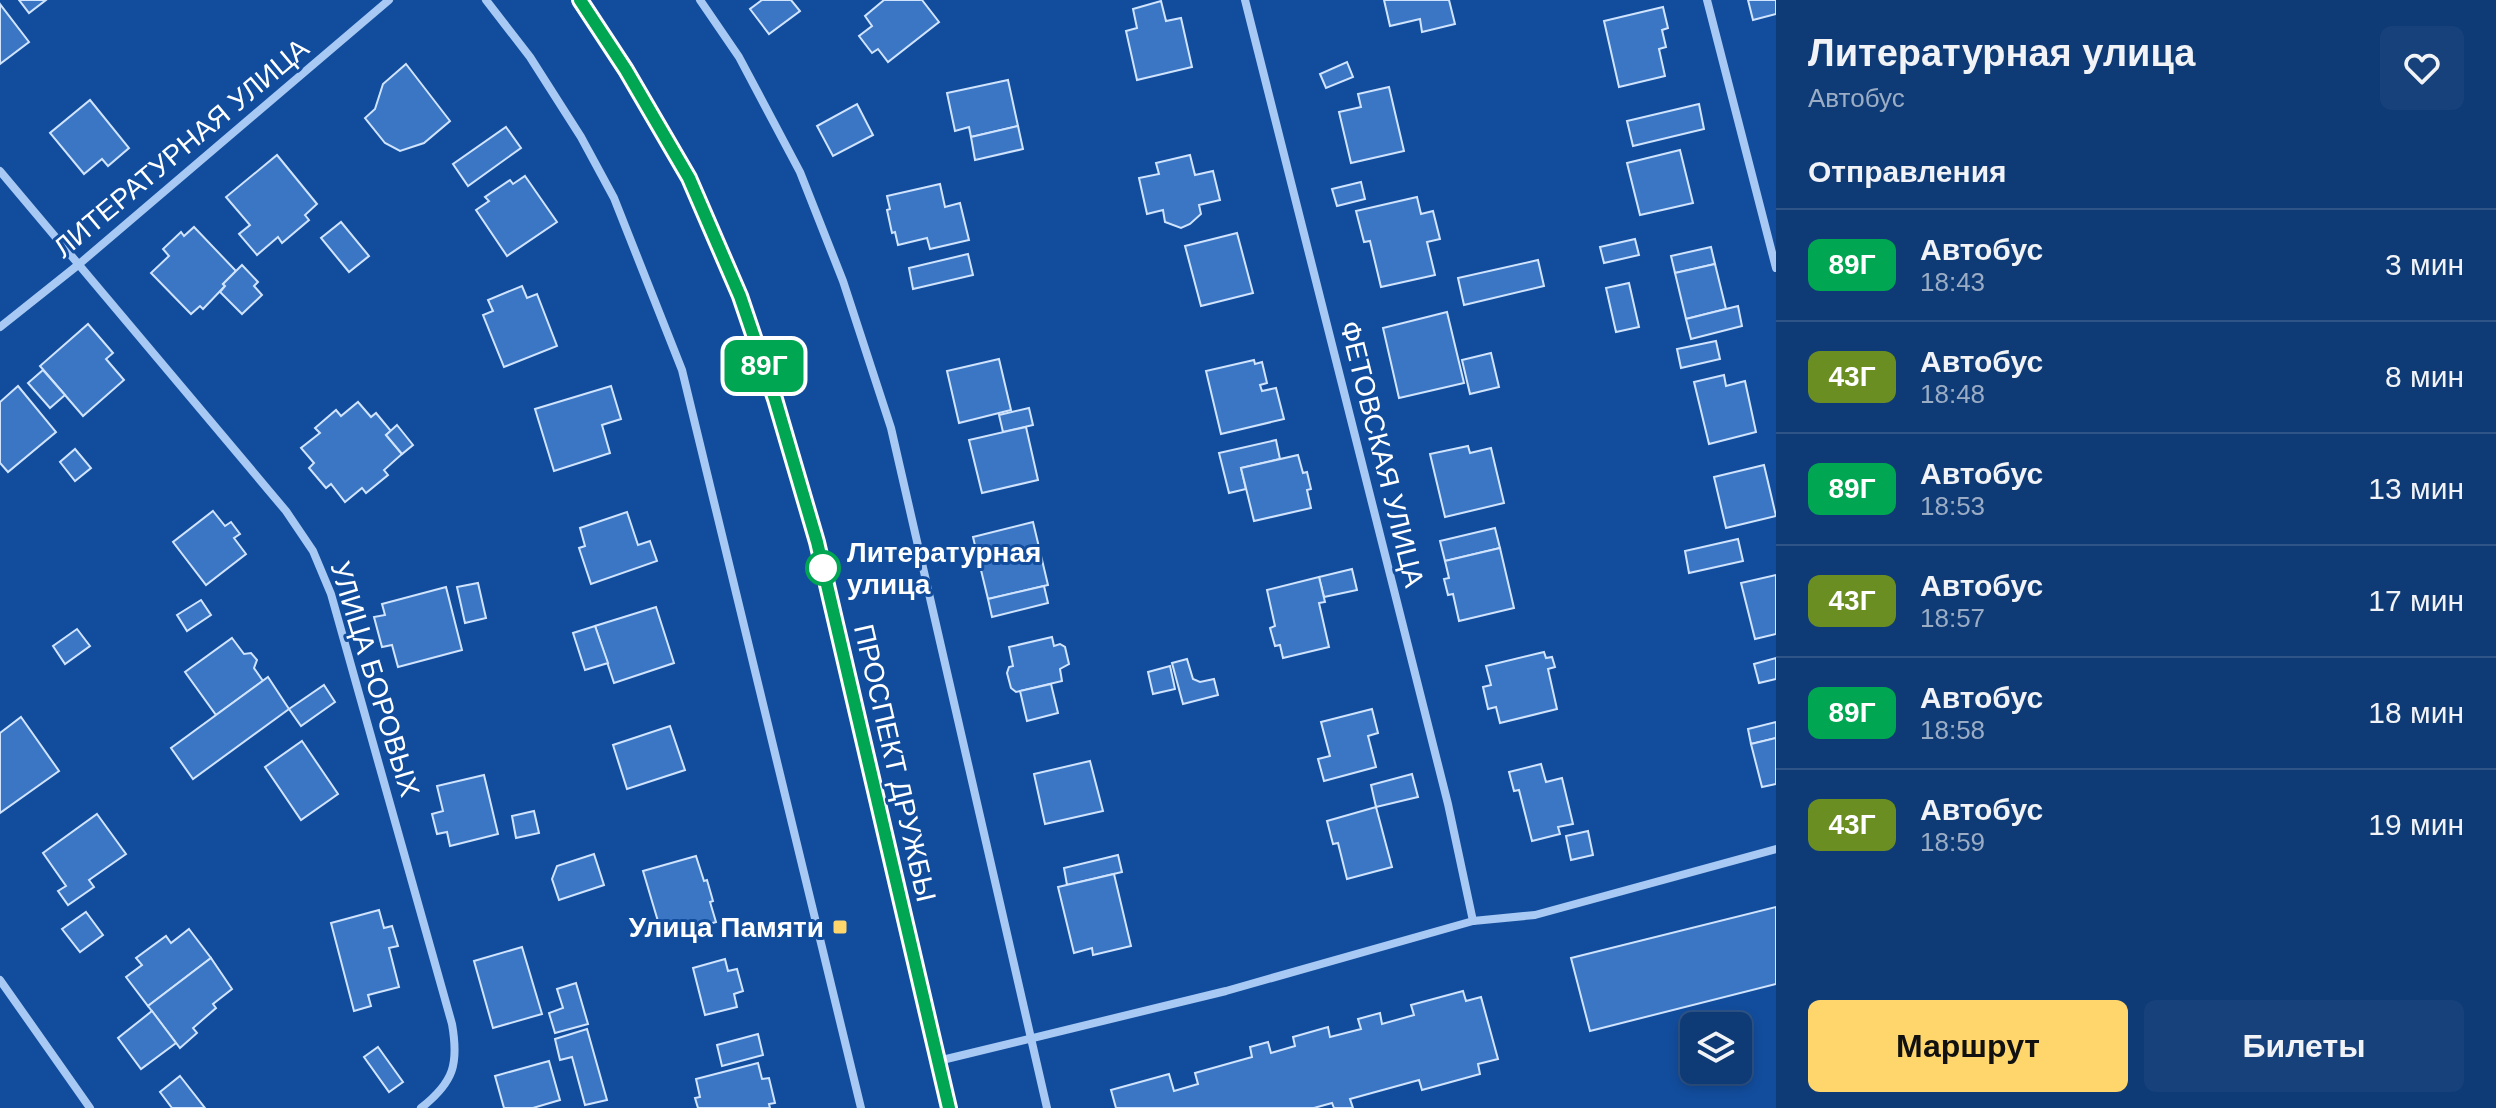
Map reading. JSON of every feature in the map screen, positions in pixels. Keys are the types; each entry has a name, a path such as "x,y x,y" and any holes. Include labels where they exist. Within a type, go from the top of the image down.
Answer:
{"main road":[{"name":"ПРОСПЕКТ ДРУЖБЫ","path":"580,0 626,70 689,178 740,296 775,399 817,542 949,1108"}],"street":[{"name":"ЛИТЕРАТУРНАЯ УЛИЦА","path":"0,327 78,265 389,0"},
{"path":"486,0 530,57 581,137 614,198 682,370 861,1108"},
{"path":"700,0 739,57 800,172 843,281 891,428 1047,1108"},
{"name":"ФЕТОВСКАЯ УЛИЦА","path":"1245,0 1444,789 1473,921"},
{"path":"1707,0 1776,268"},
{"name":"УЛИЦА БОРОВЫХ","path":"0,171 286,511 313,551 331,594 456,1043 455,1063 447,1085 421,1108"},
{"path":"938,1061 1226,991 1473,921 1535,915 1776,849"},
{"path":"0,980 90,1108"}],"building":[{"path":"19,0 46,0 29,13"},
{"path":"762,0 791,0 800,11 769,34 750,9"},
{"path":"884,0 922,0 939,22 888,62 878,49 872,53 859,36 872,26 865,16"},
{"path":"1384,0 1449,0 1455,24 1422,32 1420,19 1390,26"},
{"path":"1748,0 1776,0 1776,14 1753,20"},
{"path":"1161,1 1166,21 1181,18 1192,67 1137,80 1126,31 1137,28 1133,9"},
{"path":"0,4 29,42 0,64"},
{"path":"1663,7 1668,28 1662,30 1666,47 1659,49 1665,76 1619,87 1604,21"},
{"path":"1347,62 1353,77 1326,88 1320,74"},
{"path":"406,64 450,121 424,143 400,151 385,143 365,118 375,109 383,84"},
{"path":"1008,80 1018,126 971,137 969,127 955,131 947,93"},
{"path":"1389,87 1404,151 1351,163 1339,112 1361,107 1358,94"},
{"path":"90,100 129,148 108,166 102,159 84,174 50,133"},
{"path":"857,104 873,135 833,156 817,126"},
{"path":"1699,104 1704,129 1633,146 1627,121"},
{"path":"1018,126 1023,149 975,160 971,137"},
{"path":"506,127 521,148 468,186 453,164"},
{"path":"1680,150 1693,203 1640,215 1627,163"},
{"path":"277,155 317,204 305,215 309,220 282,243 278,237 257,255 239,234 250,225 226,197"},
{"path":"1190,155 1195,175 1213,171 1220,200 1199,205 1201,214 1181,228 1165,222 1163,210 1147,214 1139,178 1159,174 1156,163"},
{"path":"525,176 557,222 507,256 476,210 489,201 485,197 510,180 513,184"},
{"path":"1361,182 1365,199 1337,206 1332,189"},
{"path":"940,184 945,207 960,203 969,240 930,249 927,238 898,245 895,232 892,233 887,196"},
{"path":"1417,197 1421,214 1433,211 1440,239 1427,242 1435,275 1381,287 1370,241 1364,242 1356,211"},
{"path":"341,222 369,256 349,272 321,238"},
{"path":"194,227 236,271 203,309 200,306 191,314 151,273 169,256 163,249 181,232 184,236"},
{"path":"1237,233 1253,293 1201,306 1185,246"},
{"path":"1635,239 1639,255 1604,263 1600,247"},
{"path":"1711,247 1715,264 1675,273 1671,256"},
{"path":"968,254 973,275 913,289 909,268"},
{"path":"1538,260 1544,286 1464,305 1458,278"},
{"path":"1715,264 1726,309 1686,319 1675,273"},
{"path":"242,265 258,282 254,286 262,295 242,314 220,292 225,286 223,284"},
{"path":"1629,283 1639,327 1616,332 1606,288"},
{"path":"522,286 527,298 537,294 557,346 504,367 483,315 493,311 488,300"},
{"path":"1738,306 1742,326 1691,339 1686,319"},
{"path":"1447,312 1464,383 1399,398 1383,328"},
{"path":"88,324 113,353 106,359 124,380 83,416 40,366"},
{"path":"1716,341 1720,359 1681,368 1677,349"},
{"path":"1491,353 1499,387 1470,394 1462,360"},
{"path":"999,359 1011,410 959,423 947,371"},
{"path":"1254,360 1255,364 1262,362 1267,383 1260,385 1262,391 1276,388 1284,419 1221,434 1206,371"},
{"path":"43,370 65,395 50,408 28,383"},
{"path":"1724,375 1726,386 1745,381 1756,432 1709,444 1694,382"},
{"path":"18,386 56,432 8,472 0,463 0,402"},
{"path":"611,386 621,419 602,425 610,453 554,471 535,409"},
{"path":"358,402 371,417 376,413 391,431 386,435 402,454 384,470 388,475 366,493 362,488 345,502 331,484 326,488 309,468 314,463 301,448 320,433 315,428 336,410 341,416"},
{"path":"1029,408 1033,425 1003,432 999,415"},
{"path":"397,425 413,445 402,454 386,435"},
{"path":"1026,427 1038,480 982,493 969,440"},
{"path":"1276,440 1280,459 1241,468 1246,489 1229,493 1219,453"},
{"path":"1468,446 1470,453 1491,448 1504,503 1445,517 1430,454"},
{"path":"75,449 91,468 75,481 60,462"},
{"path":"1298,455 1303,473 1307,472 1311,508 1254,521 1241,468"},
{"path":"1764,465 1776,516 1726,528 1714,477"},
{"path":"213,511 225,526 231,522 240,534 234,538 246,554 206,585 173,542"},
{"path":"627,512 638,545 650,541 657,561 591,584 579,548 585,546 580,528"},
{"path":"1033,522 1048,585 988,599 973,537"},
{"path":"1495,528 1500,548 1445,561 1440,541"},
{"path":"1738,539 1743,561 1689,573 1685,551"},
{"path":"1500,548 1514,608 1459,621 1453,594 1448,595 1444,579 1449,578 1445,561"},
{"path":"1352,569 1357,590 1324,597 1319,577"},
{"path":"1776,575 1776,634 1755,639 1741,583"},
{"path":"1319,577 1325,602 1319,603 1329,647 1283,658 1280,645 1275,646 1270,628 1275,626 1267,590"},
{"path":"478,583 486,618 465,623 457,587"},
{"path":"1044,586 1048,603 992,617 988,599"},
{"path":"446,587 462,650 398,667 392,645 382,647 374,617 385,615 382,604"},
{"path":"201,600 211,615 187,631 177,615"},
{"path":"656,607 674,663 614,683 595,626"},
{"path":"595,626 608,663 585,670 573,633"},
{"path":"77,629 90,646 65,664 53,646"},
{"path":"1052,637 1054,646 1060,644 1065,647 1069,664 1060,669 1062,681 1016,692 1011,688 1007,673 1013,666 1009,647"},
{"path":"232,638 244,654 251,653 257,660 254,668 263,681 216,715 185,672"},
{"path":"1544,652 1546,658 1552,657 1555,667 1548,669 1557,709 1500,723 1496,707 1488,709 1483,687 1491,685 1486,666"},
{"path":"1776,658 1776,679 1759,683 1754,664"},
{"path":"1187,659 1193,679 1200,682 1214,679 1218,695 1183,704 1172,663"},
{"path":"1170,666 1175,689 1153,694 1148,672"},
{"path":"268,677 289,709 193,779 171,748"},
{"path":"1051,684 1058,713 1027,721 1020,691"},
{"path":"324,685 335,702 301,726 289,709"},
{"path":"1372,709 1378,733 1368,736 1376,767 1324,781 1318,759 1330,756 1321,722"},
{"path":"21,717 59,771 0,813 0,733"},
{"path":"1776,722 1776,738 1751,744 1748,729"},
{"path":"670,726 685,770 627,789 613,745"},
{"path":"1776,738 1776,784 1762,787 1751,744"},
{"path":"302,741 338,794 301,820 265,767"},
{"path":"1090,761 1103,811 1045,824 1034,774"},
{"path":"1541,764 1546,782 1562,778 1573,824 1558,827 1560,834 1532,841 1519,790 1514,791 1509,772"},
{"path":"1412,774 1418,797 1376,807 1371,785"},
{"path":"484,775 498,834 450,846 447,832 437,834 432,814 443,811 437,786"},
{"path":"1376,807 1392,867 1347,879 1338,843 1333,844 1327,821"},
{"path":"534,811 539,833 516,838 512,816"},
{"path":"97,814 126,854 89,880 94,887 68,905 58,891 66,886 43,853"},
{"path":"1588,831 1593,855 1571,860 1566,836"},
{"path":"594,854 604,885 559,900 552,879 557,866"},
{"path":"1118,855 1122,872 1067,885 1064,868"},
{"path":"696,856 704,881 707,880 716,922 663,938 643,871"},
{"path":"1114,874 1131,946 1093,955 1092,948 1074,953 1058,887"},
{"path":"1776,907 1776,984 1590,1031 1571,958"},
{"path":"379,910 384,928 392,926 398,946 389,948 399,987 368,995 371,1006 354,1011 331,923"},
{"path":"86,912 103,935 80,952 62,929"},
{"path":"189,929 211,958 148,1006 126,977 142,965 136,958 166,936 171,943"},
{"path":"522,947 542,1014 493,1028 474,961"},
{"path":"211,958 232,989 213,1004 216,1008 193,1028 197,1033 180,1048 148,1006"},
{"path":"725,959 728,971 737,969 743,991 734,994 737,1007 705,1015 693,968"},
{"path":"576,983 588,1024 555,1033 549,1013 563,1008 557,989"},
{"path":"1463,991 1466,1001 1481,997 1498,1059 1478,1064 1480,1074 1422,1090 1419,1080 1350,1099 1353,1108 1334,1108 1332,1103 1314,1108 1116,1108 1111,1090 1169,1074 1174,1091 1198,1084 1195,1073 1252,1057 1250,1047 1268,1042 1271,1053 1295,1046 1293,1037 1328,1027 1330,1037 1361,1029 1358,1019 1380,1013 1382,1024 1414,1015 1411,1005"},
{"path":"152,1011 176,1043 141,1069 118,1038"},
{"path":"587,1029 607,1100 585,1105 572,1057 560,1060 555,1039"},
{"path":"758,1034 763,1055 722,1066 717,1045"},
{"path":"378,1047 403,1082 389,1092 364,1057"},
{"path":"549,1061 560,1100 533,1108 504,1108 495,1076"},
{"path":"758,1063 762,1079 769,1078 775,1103 769,1104 770,1108 698,1108 695,1098 700,1097 696,1079"},
{"path":"180,1076 205,1108 172,1108 160,1092"}],"bus line":[{"name":"89Г","path":"580,0 626,70 689,178 740,296 775,399 817,542 949,1108"}],"place":[{"name":"Литературная улица","path":"823,568"},
{"name":"Улица Памяти","path":"840,927"}]}
